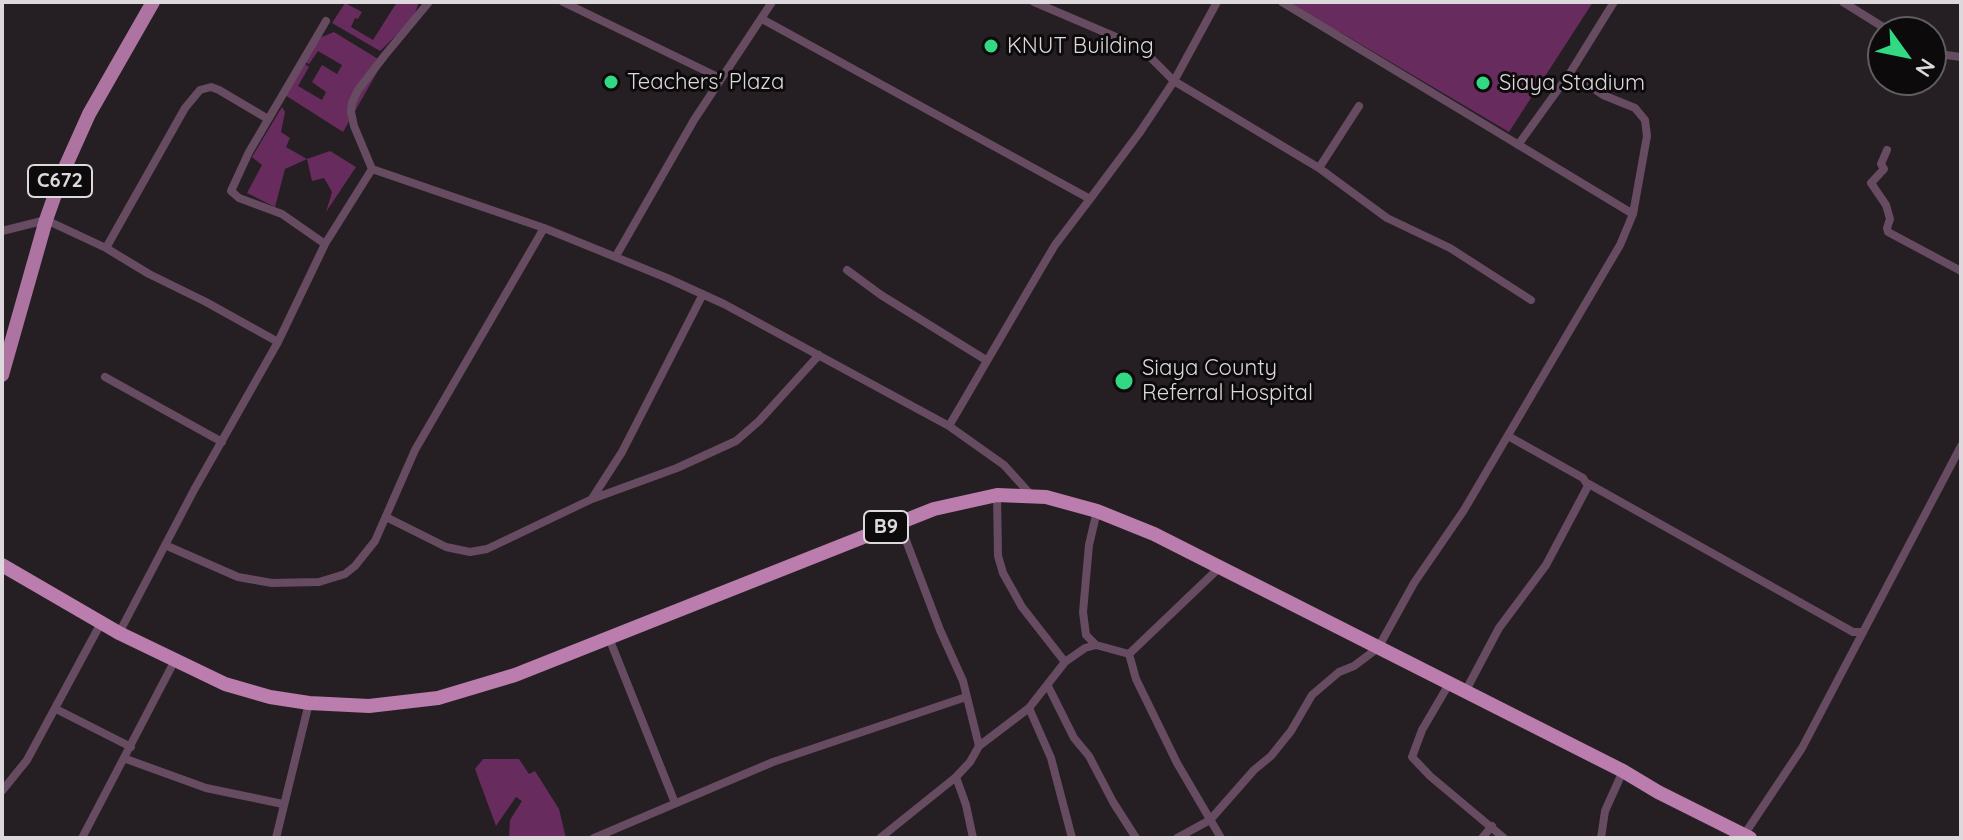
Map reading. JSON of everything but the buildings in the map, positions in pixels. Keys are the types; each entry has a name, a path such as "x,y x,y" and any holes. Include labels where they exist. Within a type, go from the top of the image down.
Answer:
{"highway":[{"name":"B9","path":"2,565 174,662 245,691 309,703 369,706 438,698 515,675 950,504 997,495 1062,499 1154,534 1747,837"}],"main road":[{"name":"C672","path":"2,375 46,220 84,125 153,2"}],"street":[{"path":"429,2 358,90 352,103 354,126 372,169 544,228 703,294 949,426 997,459 1032,496"},
{"path":"563,2 720,78"},
{"path":"616,256 720,78 772,2"},
{"path":"1034,2 1130,43 1146,53 1174,81 1319,168 1387,218 1450,248 1531,300"},
{"path":"949,426 1055,245 1140,132 1174,81 1217,2"},
{"path":"1282,2 1633,214"},
{"path":"1518,145 1570,73 1614,2"},
{"path":"1843,2 1867,17"},
{"path":"762,19 1090,199"},
{"path":"325,244 282,214 239,198 231,191 236,176 326,21"},
{"path":"1177,838 1210,820 1279,747 1312,695 1339,672 1354,666 1378,648 1414,583 1464,510 1620,245 1633,214 1647,136 1645,120 1635,108 1603,95 1570,73"},
{"path":"106,248 185,108 200,90 211,87 219,90 268,119"},
{"path":"1319,168 1359,106"},
{"path":"1887,150 1881,164 1884,169 1871,183 1886,205 1890,219 1888,232 1961,271"},
{"path":"119,633 278,342 325,244 372,169"},
{"path":"2,231 46,220 106,248 278,342"},
{"path":"165,545 219,570 257,581 319,582 345,574 355,566 366,555 386,517 415,450 544,228"},
{"path":"847,270 881,295 986,360"},
{"path":"592,499 617,461 703,294"},
{"path":"386,517 446,547 479,552 592,499 677,468 736,441 759,421 819,355"},
{"path":"105,377 222,442"},
{"path":"1508,436 1853,632 1863,632"},
{"path":"1747,837 1802,748 1961,446"},
{"path":"1465,692 1499,628 1546,565 1587,490 1587,483"},
{"path":"997,495 998,556 1003,573 1022,607 1065,662"},
{"path":"1097,511 1089,545 1083,612 1086,635 1096,645 1129,654"},
{"path":"899,522 963,681 979,746"},
{"path":"1129,654 1219,568"},
{"path":"2,791 27,760 101,623"},
{"path":"609,638 675,803"},
{"path":"880,838 956,777 979,746 1029,708 1065,662 1085,648 1096,645"},
{"path":"1129,654 1136,679 1172,753 1221,838"},
{"path":"82,838 174,662"},
{"path":"1449,684 1422,730 1412,757 1504,838"},
{"path":"1048,686 1074,738 1089,756 1136,838"},
{"path":"594,838 773,762 966,697"},
{"path":"276,838 309,703"},
{"path":"1029,708 1051,758 1072,838"},
{"path":"56,709 131,747"},
{"path":"126,759 206,788 283,804"},
{"path":"1601,838 1605,811 1623,771"},
{"path":"956,777 973,838"},
{"path":"1482,838 1492,826"}],"shaded area":[{"path":"397,2 419,2 413,19 380,51 332,23 345,3 362,12 351,27 373,40"},
{"name":"Siaya Stadium","path":"1283,2 1593,2 1509,132"},
{"path":"334,32 383,62 343,132 285,95 305,64 309,67 298,86 322,100 326,92 312,82 322,65 337,74 342,65 318,51 309,64 305,62 319,38"},
{"path":"282,107 285,112 281,132 290,138 286,147 307,159 285,169 275,207 247,193 262,165 252,157"},
{"path":"330,151 356,167 326,212 332,192 324,178 312,181 307,159"},
{"path":"483,759 519,759 529,774 535,771 559,809 566,838 509,838 510,820 522,801 516,797 496,826 475,769"}],"place":[{"name":"KNUT Building","path":"991,46"},
{"name":"Teachers' Plaza","path":"611,82"},
{"name":"Siaya Stadium","path":"1483,83"},
{"name":"Siaya County Referral Hospital","path":"1124,381"}]}
